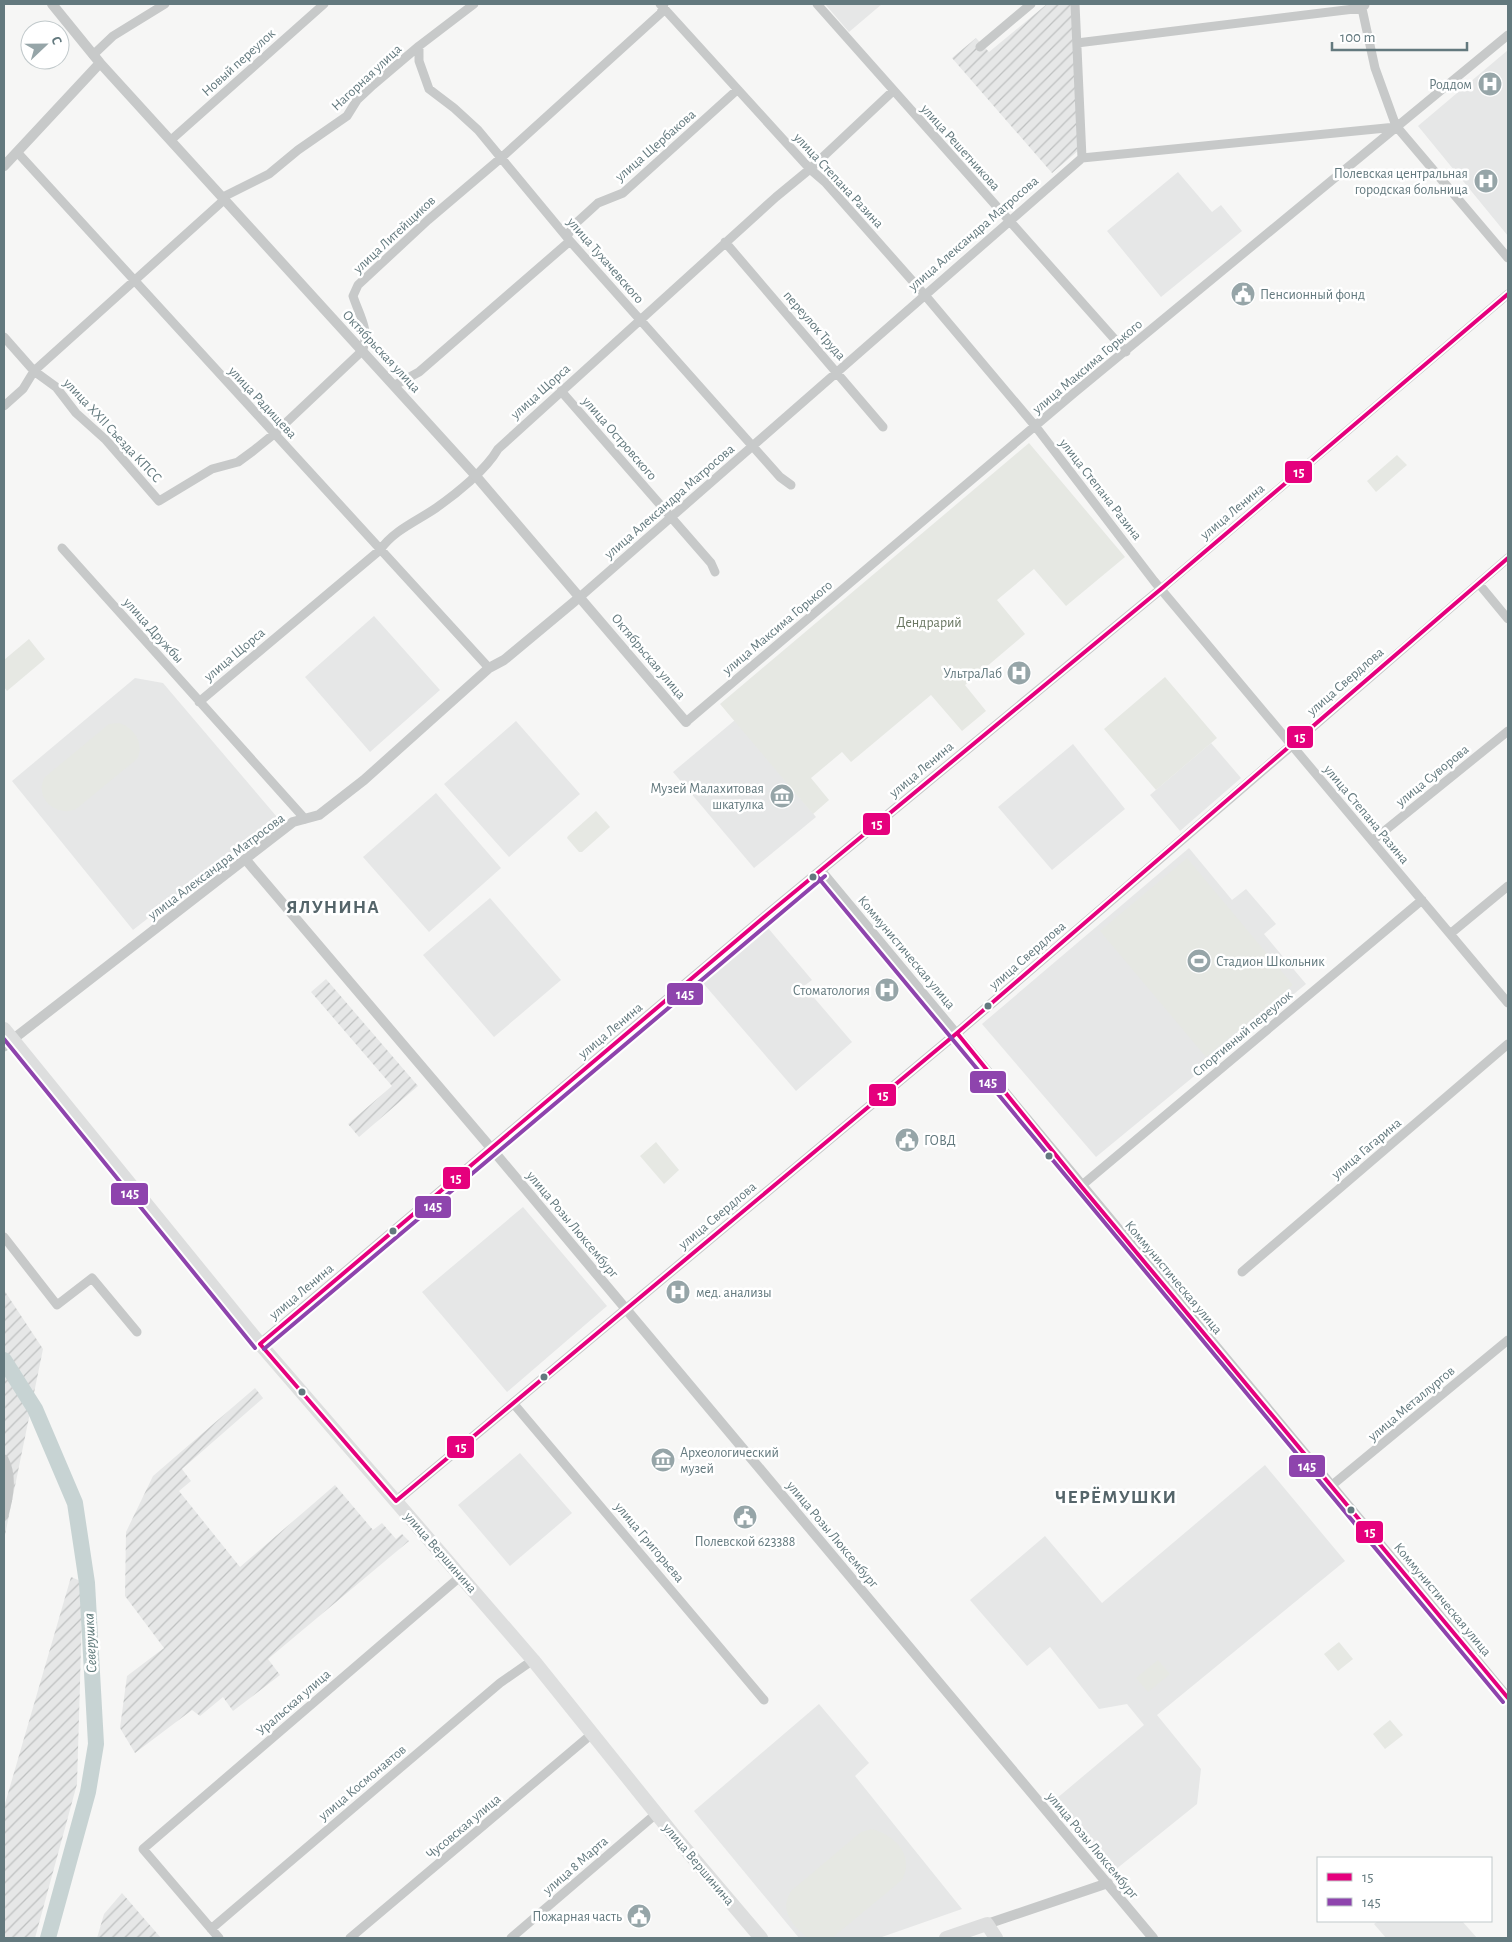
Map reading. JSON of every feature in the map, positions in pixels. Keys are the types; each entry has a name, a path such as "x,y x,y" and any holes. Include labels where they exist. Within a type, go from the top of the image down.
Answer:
{"main road":[{"name":"улица Вершинина","path":"7,1039 260,1344 533,1660 761,1938"},
{"path":"946,1938 987,1924 996,1938"}],"street":[{"name":"Октябрьская улица","path":"52,4 100,63 475,475 581,596 686,722"},
{"path":"93,54 113,36 165,4"},
{"name":"Новый переулок","path":"171,140 324,4"},
{"name":"Нагорная улица","path":"4,406 23,388 34,371 133,280 153,265 224,198 269,174 298,150 347,116 357,100 420,46 474,4"},
{"name":"улица Решетникова","path":"817,4 1126,352"},
{"path":"980,47 1031,4"},
{"path":"1075,4 1082,158 1396,126"},
{"name":"улица Степана Разина","path":"662,5 810,170 825,182 924,294 1036,427 1161,589 1508,1003"},
{"name":"улица Литейщиков","path":"362,351 366,341 366,327 358,313 353,296 358,286 428,220 501,158 661,13 662,5"},
{"path":"1077,43 1363,5 1375,68 1396,126 1508,258"},
{"name":"улица Максима Горького","path":"686,722 1396,126 1508,35"},
{"name":"улица Тухачевского","path":"420,46 419,61 429,89 478,130 568,238 780,477 792,485"},
{"path":"4,166 100,63"},
{"name":"улица Щербакова","path":"395,385 419,372 568,238 575,224 598,203 622,193 737,90"},
{"name":"улица Щорса","path":"199,702 380,550 388,539 437,507 491,461 510,438 560,391 641,320 725,242 810,170 893,91"},
{"name":"улица Радищева","path":"17,152 489,668"},
{"name":"улица Александра Матросова","path":"7,1039 246,860 293,822 319,815 364,780 489,668 504,660 581,596 1008,220 1082,158"},
{"name":"переулок Труда","path":"725,242 883,427"},
{"name":"улица Ленина","path":"260,1344 821,871 1161,589 1508,294"},
{"name":"улица XXII Съезда КПСС","path":"4,337 34,371 56,387 76,413 106,440 160,501 212,469 238,462 274,434"},
{"path":"274,434 362,351"},
{"name":"улица Островского","path":"560,391 711,563 715,572"},
{"name":"улица Дружбы","path":"62,548 305,819"},
{"name":"улица Свердлова","path":"396,1500 957,1033 1508,558"},
{"path":"1479,584 1508,618"},
{"name":"улица Суворова","path":"1372,841 1508,731"},
{"name":"улица Розы Люксембург","path":"246,860 491,1148 1153,1938"},
{"name":"Коммунистическая улица","path":"821,871 957,1033 1080,1186 1508,1698"},
{"path":"1450,934 1508,886"},
{"name":"Спортивный переулок","path":"1080,1186 1422,900"},
{"name":"улица Гагарина","path":"1242,1272 1508,1044"},
{"path":"4,1237 58,1305 92,1278 136,1332"},
{"name":"улица Металлургов","path":"1331,1486 1508,1340"},
{"name":"улица Григорьева","path":"513,1403 764,1700"},
{"path":"4,1459 7,1465 10,1494 4,1515"},
{"name":"Уральская улица","path":"211,1929 142,1849 461,1576"},
{"name":"улица Космонавтов","path":"211,1929 500,1683 533,1660"},
{"name":"Чусовская улица","path":"350,1938 593,1733"},
{"name":"улица 8 Марта","path":"511,1938 657,1813"},
{"path":"987,1924 1108,1883"},
{"path":"211,1929 220,1938"}],"shaded area":[{"path":"825,4 882,4 849,32"},
{"path":"1047,4 1071,4 1079,150 1052,173 952,58 976,38 989,52"},
{"name":"Полевская центральная городская больница","path":"1508,50 1508,236 1418,126"},
{"path":"1178,172 1212,212 1221,205 1242,231 1161,297 1107,231"},
{"path":"374,616 440,690 370,752 305,677"},
{"path":"135,678 163,683 277,817 133,930 12,781"},
{"path":"735,720 816,817 754,868 673,772"},
{"path":"516,721 580,794 509,857 444,784"},
{"path":"1211,743 1241,778 1180,831 1150,795"},
{"path":"1073,744 1125,809 1052,870 998,807"},
{"path":"436,793 501,868 429,932 363,857"},
{"path":"1189,848 1232,900 1246,889 1276,924 1264,934 1306,984 1096,1157 982,1024"},
{"path":"490,898 561,980 494,1037 423,955"},
{"path":"768,928 812,980 804,986 852,1042 796,1091 703,983"},
{"path":"326,979 418,1086 359,1137 348,1124 392,1086 311,992"},
{"path":"523,1207 607,1306 507,1392 422,1292"},
{"path":"4,1290 43,1349 4,1540"},
{"path":"255,1388 263,1398 182,1469 191,1481 179,1491 240,1567 335,1485 373,1530 382,1523 396,1539 402,1534 409,1541 268,1659 280,1675 233,1711 223,1697 200,1716 192,1710 135,1753 120,1728 127,1676 164,1648 125,1596 126,1532 153,1476"},
{"path":"520,1453 572,1513 510,1566 458,1505"},
{"path":"1265,1465 1345,1561 1157,1715 1201,1769 1197,1804 1115,1870 1056,1799 1144,1725 1127,1704 1099,1709 1050,1647 1027,1666 970,1600 1045,1536 1102,1603"},
{"path":"71,1577 83,1582 77,1784 35,1938 4,1938 4,1807"},
{"path":"819,1704 869,1763 855,1776 962,1909 879,1938 799,1938 694,1811"},
{"path":"122,1893 161,1938 97,1938 104,1914"},
{"path":"1377,1922 1463,1922 1477,1938 1386,1938 1374,1924"}],"green space":[{"name":"Дендрарий","path":"1029,443 1125,557 1066,606 1034,569 997,600 1025,634 965,685 986,711 962,731 931,695 851,762 842,752 811,778 829,800 813,814 720,704"},
{"path":"1397,455 1407,465 1376,492 1367,481"},
{"path":"29,639 45,659 7,691 4,687 4,660"},
{"path":"1165,677 1217,738 1156,790 1104,729"},
{"path":"119,723 129,728 137,737 140,748 137,759 76,809 61,811 48,804 42,792 42,784 45,777 109,724"},
{"path":"596,811 610,827 582,852 579,852 567,838"},
{"name":"Стадион Школьник","path":"1187,858 1293,985 1206,1057 1100,931"},
{"path":"656,1142 679,1170 664,1184 640,1156"},
{"path":"1339,1642 1353,1659 1338,1671 1324,1654"},
{"path":"1158,1660 1170,1674 1148,1692 1136,1678"},
{"path":"1390,1720 1403,1735 1385,1749 1373,1734"},
{"path":"872,1829 888,1836 901,1848 906,1863 902,1880 832,1938 808,1938 792,1923 789,1917 786,1905 791,1891 861,1832"}],"waterway":[{"name":"Северушка","path":"4,1360 35,1409 75,1503 87,1583 96,1744 88,1792 48,1938"}],"transit line":[{"name":"15","path":"1508,294 1161,589 769,913 260,1344 396,1501 957,1033 1508,558"},
{"name":"145","path":"816,875 1503,1702"},
{"name":"145","path":"264,1349 825,876"},
{"name":"15","path":"957,1033 1081,1186 1508,1698"},
{"name":"145","path":"4,1039 255,1348"}],"place":[{"name":"Роддом","path":"1490,84"},
{"name":"Полевская центральная городская больница","path":"1486,181"},
{"name":"Пенсионный фонд","path":"1243,294"},
{"name":"УльтраЛаб","path":"1019,673"},
{"name":"Музей Малахитовая шкатулка","path":"782,796"},
{"name":"Стадион Школьник","path":"1199,961"},
{"name":"Стоматология","path":"887,990"},
{"name":"ГОВД","path":"907,1140"},
{"name":"мед. анализы","path":"678,1292"},
{"name":"Археологический музей","path":"663,1460"},
{"name":"Полевской 623388","path":"745,1517"},
{"name":"Пожарная часть","path":"639,1916"}],"district":[{"name":"ЯЛУНИНА","path":"333,906"},
{"name":"ЧЕРЁМУШКИ","path":"1116,1496"}]}
